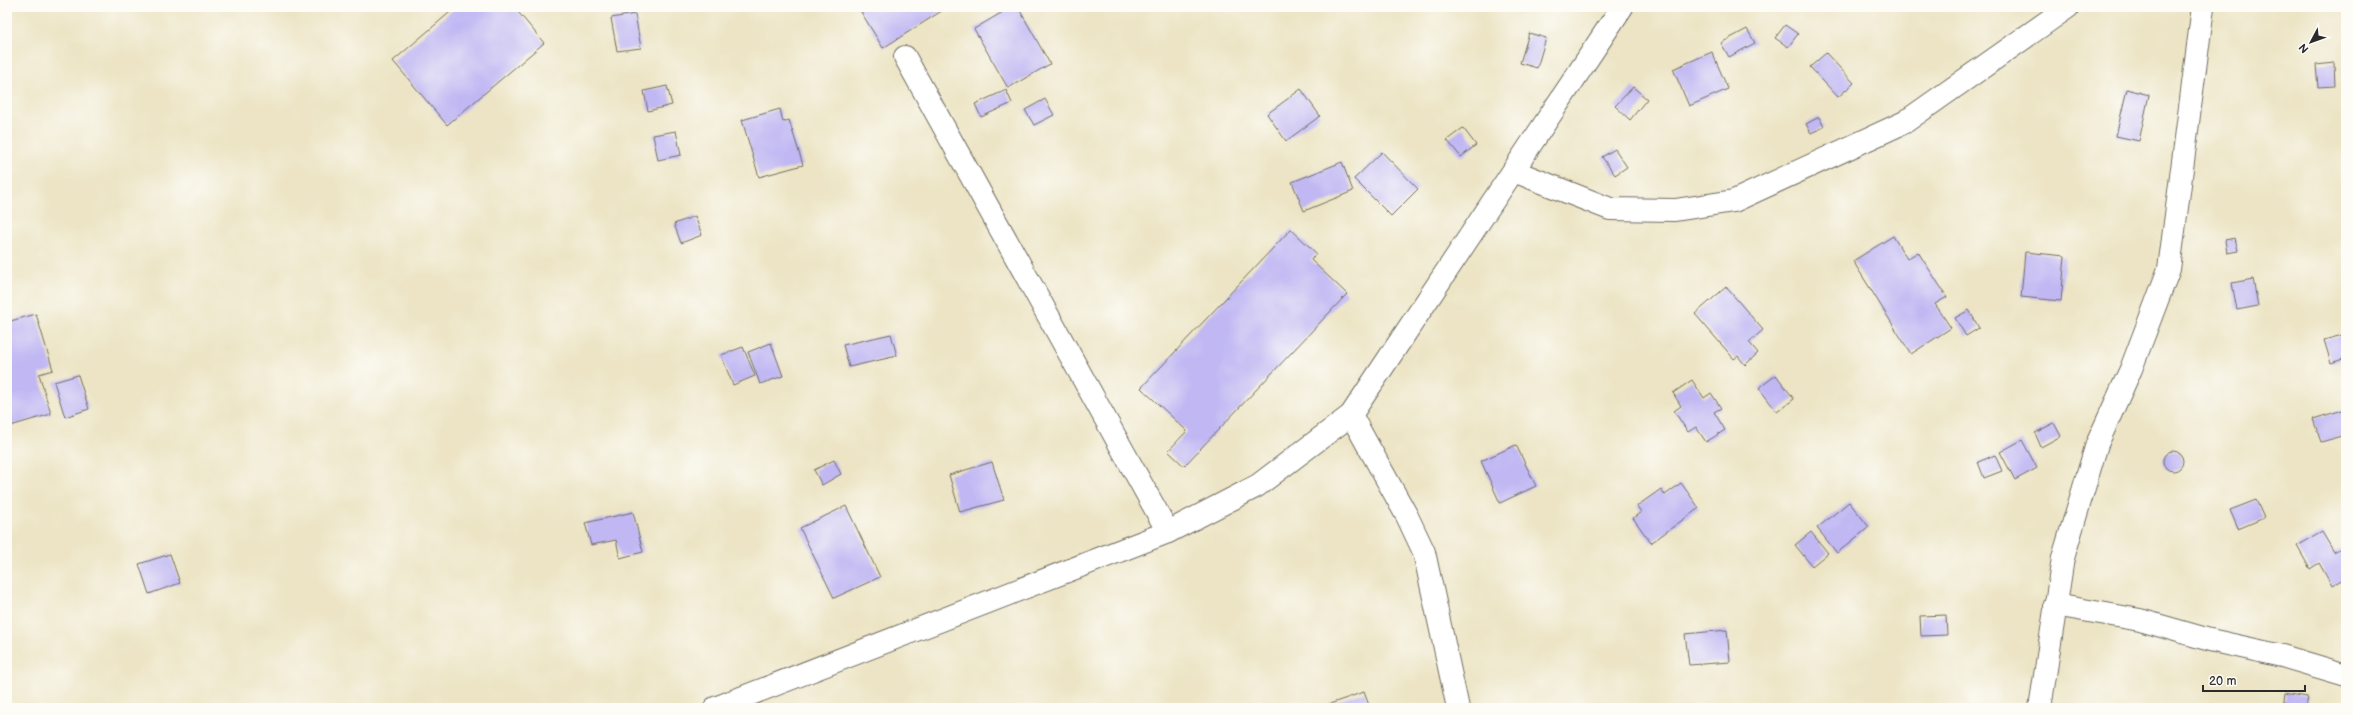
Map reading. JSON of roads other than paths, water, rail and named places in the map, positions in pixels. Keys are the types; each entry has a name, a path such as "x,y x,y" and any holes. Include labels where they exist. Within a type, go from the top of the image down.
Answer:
{"street":[{"path":"715,708 751,701 1168,532 1257,486 1351,415 1622,7"},
{"path":"1514,171 1610,209 1675,210 1734,201 1905,122 2068,7"},
{"path":"2040,708 2063,558 2097,444 2131,369 2169,269 2204,7"},
{"path":"905,58 1168,532"},
{"path":"1351,415 1407,516 1424,552 1458,708"},
{"path":"2055,605 2140,620 2210,640 2282,656 2346,675"}]}
